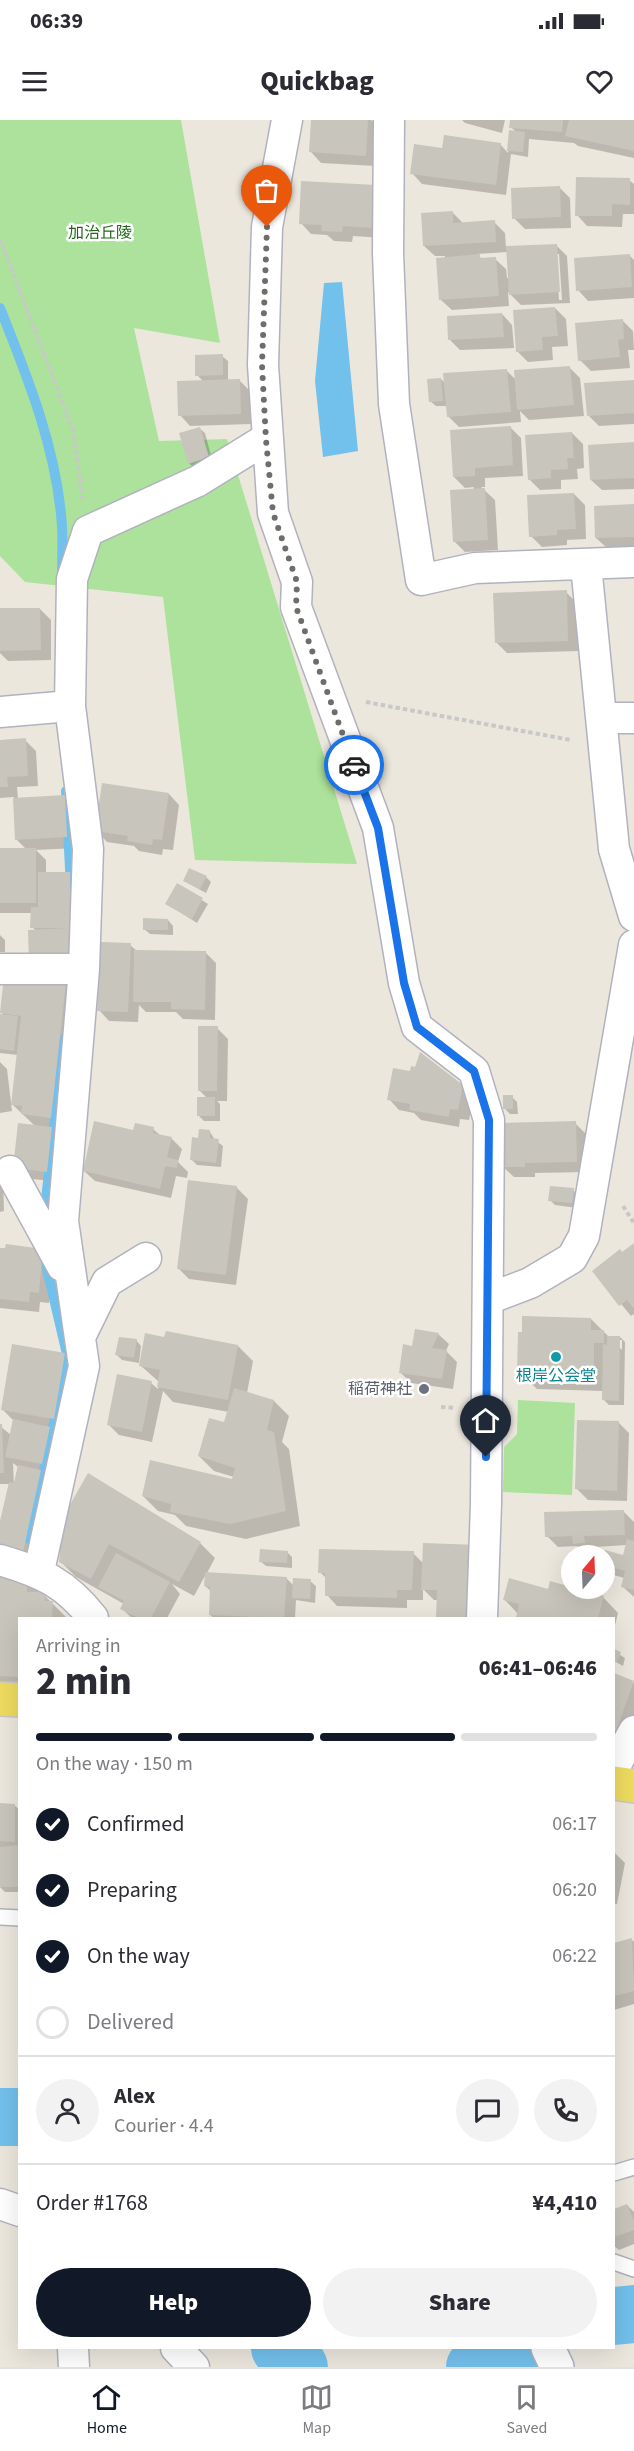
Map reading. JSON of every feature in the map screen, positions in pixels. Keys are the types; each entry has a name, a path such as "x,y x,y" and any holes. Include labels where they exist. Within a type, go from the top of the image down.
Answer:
{"main road":[{"path":"0,1699 18,1700"},
{"path":"615,1784 634,1786"}],"street":[{"path":"287,120 267,227 262,365 274,521 297,582 296,607 378,828 404,983 417,1027 474,1071 489,1120 482,1617"},
{"path":"389,120 388,254 394,404 421,580 475,568 634,562"},
{"path":"39,1571 84,1366 63,1221 84,969 88,849 70,706 72,579 88,531 198,480 266,440"},
{"path":"586,565 615,849 634,916"},
{"path":"0,712 70,706"},
{"path":"603,732 634,718"},
{"path":"488,1299 530,1283 572,1258 584,1236 634,945"},
{"path":"0,969 84,969"},
{"path":"10,1172 72,1283"},
{"path":"80,1337 107,1282 146,1258"},
{"path":"0,1560 39,1571 79,1600 92,1617"},
{"path":"615,1766 634,1731"},
{"path":"0,2204 18,2210"},
{"path":"73,2349 74,2367"},
{"path":"177,2349 194,2367"},
{"path":"548,2349 557,2367"}],"lane":[{"path":"0,1917 18,1918"},
{"path":"615,2173 634,2167"},
{"path":"615,2262 634,2269"}],"path":[{"path":"0,239 73,430 88,531"},
{"path":"329,695 603,732"}],"green space":[{"name":"加治丘陵","path":"0,120 181,120 220,343 134,328 159,441 227,439 357,864 195,860 163,597 25,582 0,556"},
{"path":"518,1400 575,1403 572,1495 503,1492 504,1447 517,1434"}],"water":[{"path":"342,282 358,451 323,457 315,381 324,283"}],"building":[{"path":"311,120 368,120 366,156 309,152"},
{"path":"510,120 563,120 562,132 509,128"},
{"path":"569,120 634,120 634,151 565,136"},
{"path":"509,130 525,132 523,152 507,151"},
{"path":"444,135 501,143 496,185 410,174 414,144 442,148"},
{"path":"576,177 630,178 630,205 612,204 612,216 575,216"},
{"path":"301,181 376,185 374,228 343,226 342,232 321,231 322,225 299,224"},
{"path":"560,186 561,217 512,219 511,188"},
{"path":"453,211 453,223 495,220 496,242 423,246 421,213"},
{"path":"557,244 560,292 509,295 506,246"},
{"path":"480,254 480,258 496,257 499,296 439,300 436,258"},
{"path":"630,254 632,287 576,291 574,258"},
{"path":"555,307 558,336 542,337 543,350 516,352 513,310"},
{"path":"502,313 504,337 448,340 447,316"},
{"path":"623,319 624,339 618,340 620,357 578,361 575,323"},
{"path":"223,354 223,375 195,376 195,355"},
{"path":"570,366 574,405 517,410 514,370"},
{"path":"507,369 511,412 447,417 443,373"},
{"path":"441,378 443,401 429,402 427,379"},
{"path":"240,379 241,414 178,416 177,381"},
{"path":"634,380 634,413 587,416 584,383"},
{"path":"511,426 513,465 475,468 475,476 453,477 450,430"},
{"path":"200,427 209,457 188,464 179,433"},
{"path":"572,432 574,458 567,458 568,469 551,470 551,478 528,480 525,435"},
{"path":"634,442 634,478 590,480 588,445"},
{"path":"485,488 488,540 453,542 450,490"},
{"path":"574,493 576,529 557,530 557,535 529,537 527,495"},
{"path":"634,504 634,537 595,538 594,506"},
{"path":"567,590 568,641 495,643 493,593"},
{"path":"0,608 40,608 41,650 0,651"},
{"path":"26,738 28,776 7,777 8,787 0,787 0,740"},
{"path":"102,783 169,793 162,840 153,839 152,845 127,841 128,836 95,831"},
{"path":"65,795 67,837 15,840 13,798"},
{"path":"0,848 36,848 36,903 0,903"},
{"path":"189,868 207,876 200,889 183,881"},
{"path":"38,872 70,872 70,928 30,928 31,907 38,907"},
{"path":"177,883 203,898 192,919 165,904"},
{"path":"143,918 168,919 168,930 143,930"},
{"path":"69,928 70,961 29,963 28,930"},
{"path":"101,942 131,943 128,1012 97,1011"},
{"path":"134,950 206,951 205,1010 171,1009 171,1002 133,1002"},
{"path":"4,976 66,983 51,1118 21,1114 22,1106 11,1105 21,1016 0,1013"},
{"path":"0,1014 18,1016 14,1051 0,1049"},
{"path":"198,1026 218,1026 217,1091 198,1091"},
{"path":"420,1052 463,1085 458,1110 450,1109 449,1117 409,1110 410,1104 387,1100 393,1068 410,1071 411,1066 415,1067"},
{"path":"503,1095 513,1095 513,1109 503,1109"},
{"path":"197,1097 215,1097 215,1116 197,1116"},
{"path":"94,1121 133,1130 135,1123 154,1127 153,1133 172,1137 167,1157 178,1160 177,1168 165,1166 160,1189 83,1171"},
{"path":"576,1121 577,1162 525,1163 525,1167 502,1167 501,1123"},
{"path":"18,1123 52,1127 47,1172 13,1168"},
{"path":"199,1129 210,1130 210,1138 219,1139 216,1163 190,1160 192,1137 198,1138"},
{"path":"188,1180 237,1186 226,1275 177,1269"},
{"path":"550,1186 574,1188 572,1203 548,1201"},
{"path":"634,1243 634,1309 627,1300 619,1306 592,1271 620,1249 622,1252"},
{"path":"6,1244 43,1249 39,1293 30,1292 29,1302 0,1299 0,1248 5,1248"},
{"name":"根岸公会堂","path":"522,1316 591,1318 591,1330 604,1330 604,1343 594,1343 594,1373 517,1371 518,1332 522,1332"},
{"path":"415,1329 439,1333 432,1348 447,1350 442,1379 399,1373 403,1344 412,1346"},
{"path":"166,1331 238,1345 228,1400 157,1387 160,1370 139,1366 145,1333 164,1337"},
{"path":"607,1336 620,1336 619,1401 602,1400 603,1344 607,1345"},
{"path":"119,1337 137,1339 134,1358 115,1355"},
{"path":"12,1344 65,1353 54,1419 1,1410"},
{"path":"117,1374 152,1381 142,1432 107,1425"},
{"path":"234,1388 274,1400 267,1430 274,1432 286,1511 230,1524 170,1512 171,1504 142,1496 150,1460 232,1479 235,1468 198,1456 209,1418 224,1422"},
{"path":"13,1419 50,1427 42,1464 5,1457"},
{"path":"577,1420 619,1421 617,1491 575,1489"},
{"path":"0,1424 2,1424 4,1473 0,1473"},
{"path":"18,1465 41,1470 23,1552 0,1547 0,1521 9,1482 14,1483"},
{"path":"88,1473 201,1542 179,1582 109,1544 91,1579 59,1562 63,1517"},
{"path":"624,1510 625,1535 584,1536 585,1543 573,1544 572,1536 545,1537 544,1512"},
{"path":"627,1539 634,1541 634,1590 621,1587 625,1571 615,1568 615,1553 623,1555"},
{"path":"423,1543 479,1545 476,1617 436,1617 437,1590 421,1590"},
{"path":"260,1549 288,1551 287,1563 259,1562"},
{"path":"319,1549 414,1551 412,1590 397,1590 397,1598 325,1596 325,1573 318,1573"},
{"path":"116,1553 170,1582 152,1617 136,1617 120,1609 124,1601 98,1587"},
{"path":"205,1572 287,1577 284,1617 209,1615 210,1587 204,1586"},
{"path":"0,1575 27,1577 27,1592 44,1592 45,1601 53,1601 52,1617 18,1617 18,1677 0,1676"},
{"path":"293,1578 311,1579 310,1599 292,1598"},
{"path":"509,1578 548,1589 550,1581 561,1584 561,1599 603,1599 598,1617 516,1617 519,1604 503,1600"},
{"path":"615,1649 621,1652 617,1662 615,1661"},
{"path":"615,1673 634,1681 615,1734"},
{"path":"0,1803 15,1804 15,1842 0,1841"},
{"path":"18,1845 18,1887 0,1887 0,1847"},
{"path":"632,1938 634,1991 615,1996 615,1943"},
{"path":"627,2204 634,2221 634,2230 615,2237 615,2209"}],"waterway":[{"path":"0,308 31,388 48,442 62,526 62,577"},
{"path":"66,791 72,907"},
{"path":"44,1217 64,1039"},
{"path":"29,1539 68,1358 44,1256"},
{"path":"0,2117 18,2117"},
{"path":"615,2316 634,2314"},
{"path":"281,2349 299,2367"},
{"path":"475,2367 516,2349"}],"way so far":[{"path":"267,227 262,365 274,521 297,582 296,607 354,765"}],"place":[{"name":"根岸公会堂","path":"556,1357"},
{"name":"稲荷神社","path":"424,1389"}],"route":[{"path":"354,765 378,828 404,983 417,1027 474,1071 489,1120 486,1457"}]}
